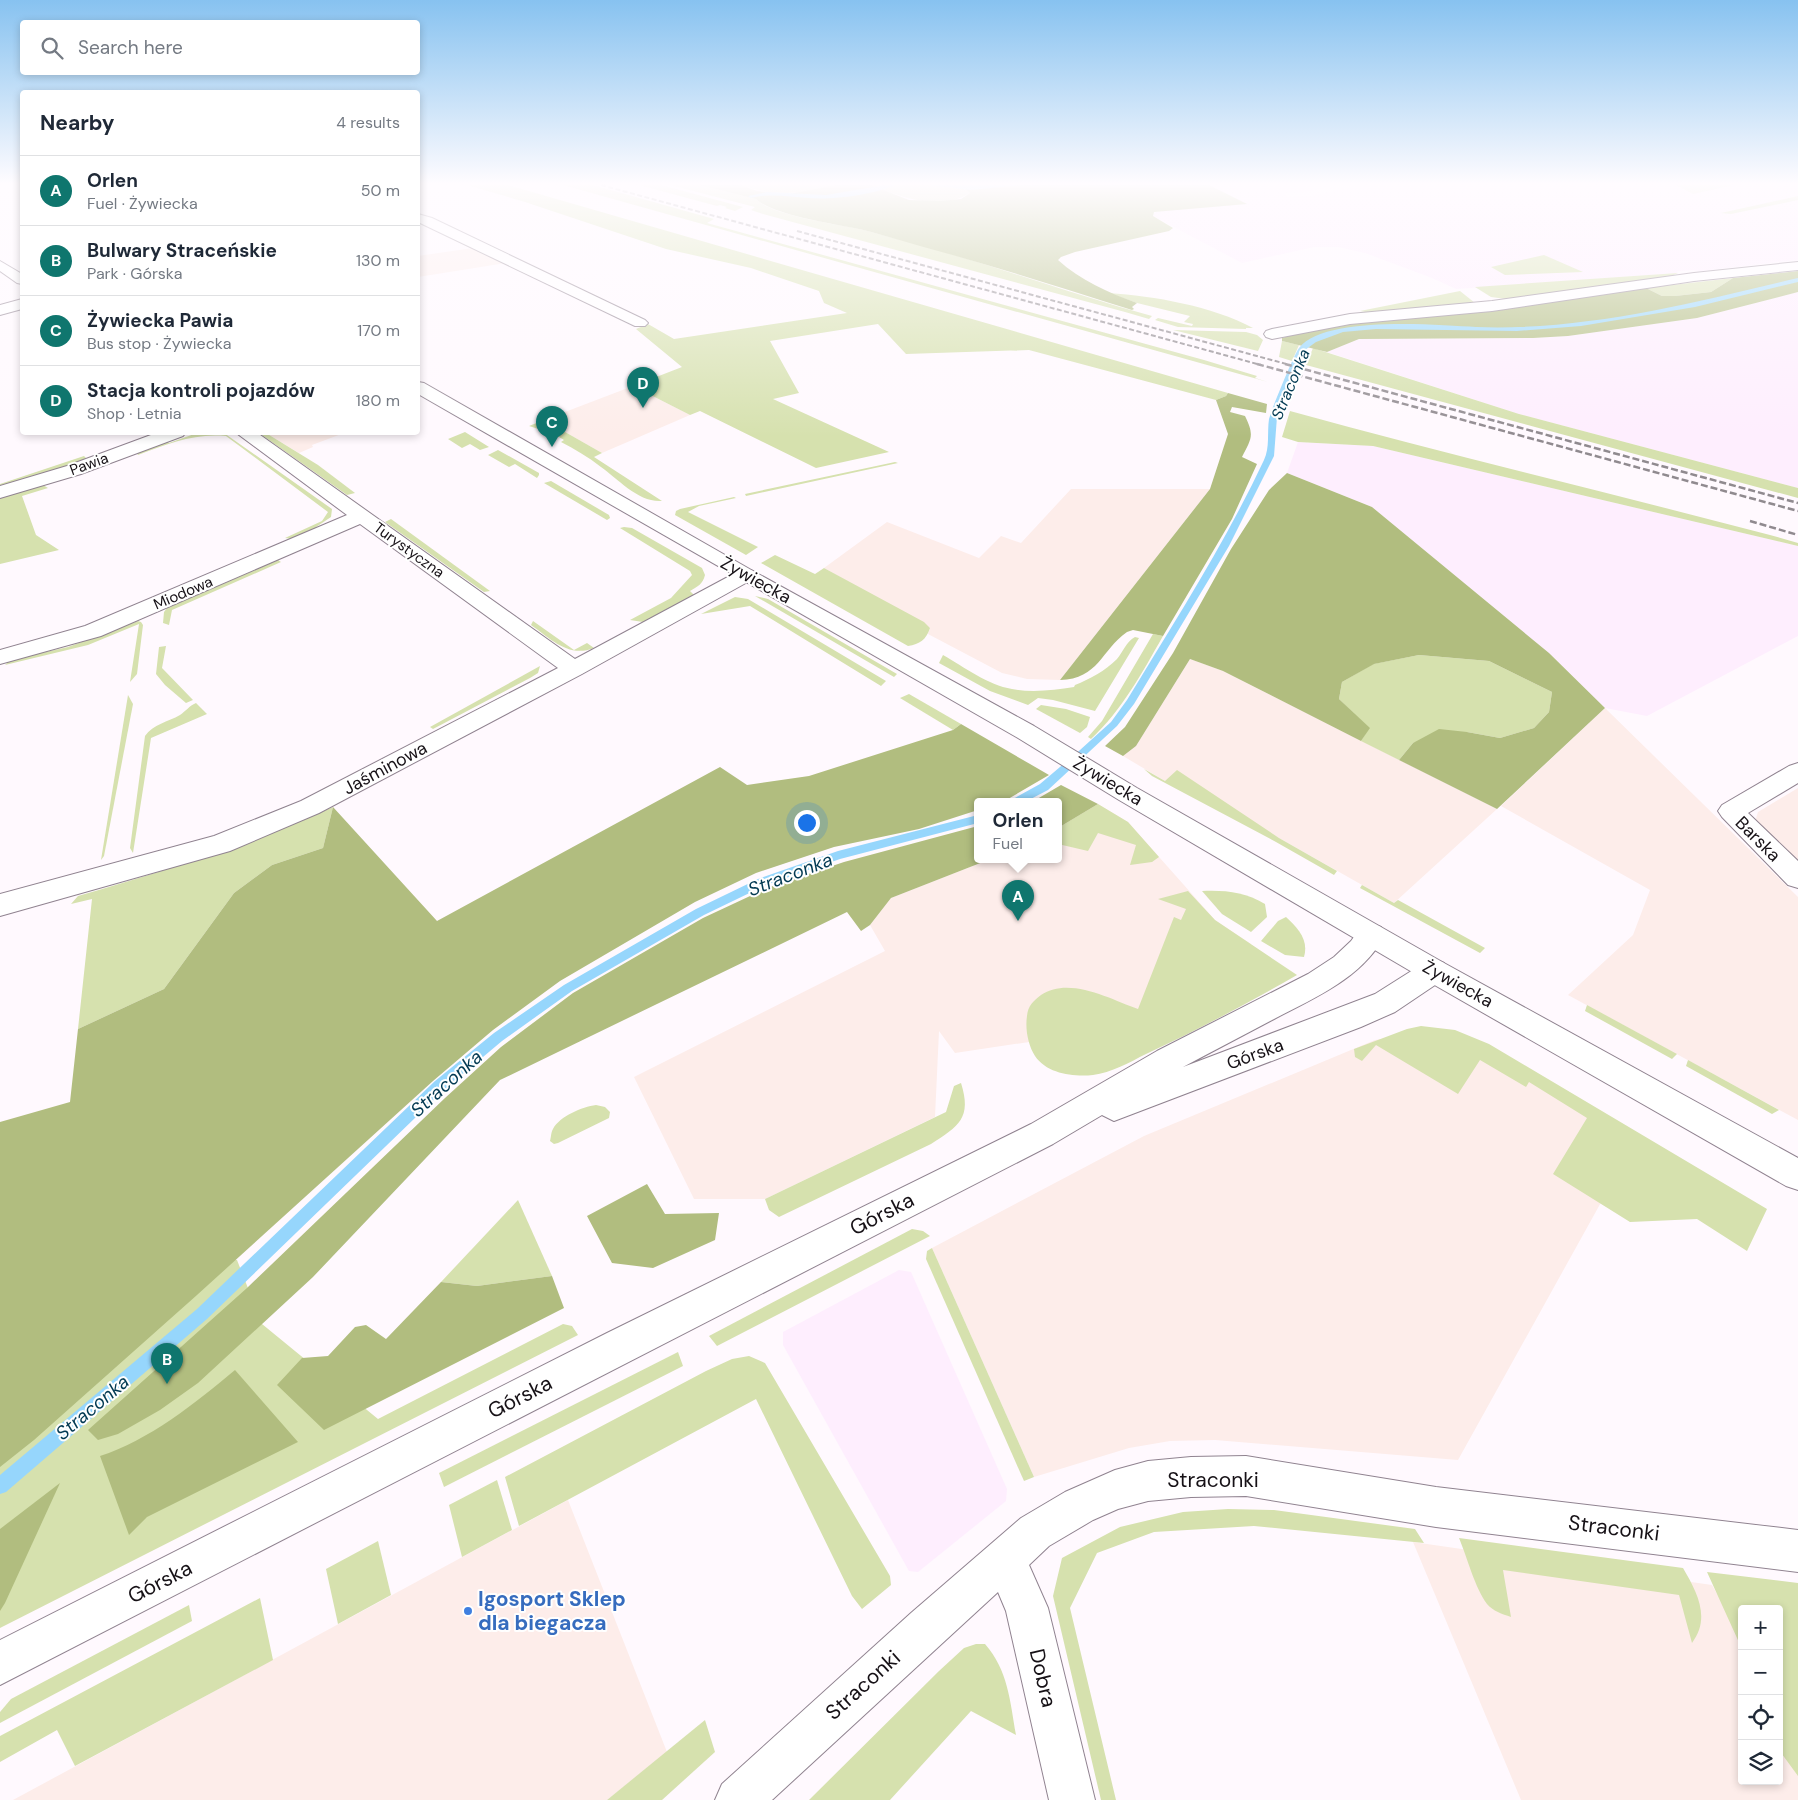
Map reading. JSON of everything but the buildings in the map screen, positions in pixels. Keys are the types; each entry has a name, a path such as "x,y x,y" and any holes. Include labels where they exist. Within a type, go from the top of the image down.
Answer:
{"street":[{"path":"5,269 20,279"},
{"path":"527,269 640,323"},
{"path":"1272,334 1350,319 1492,306 1694,277 1770,269"},
{"path":"0,310 20,305"},
{"name":"Żywiecka","path":"420,388 746,575 1026,732 1128,794 1434,971 1798,1174"},
{"name":"Pawia","path":"0,492 74,470 169,435"},
{"name":"Turystyczna","path":"248,435 574,669"},
{"name":"Miodowa","path":"0,657 93,631 362,516"},
{"name":"Jaśminowa","path":"0,905 202,850 310,807 574,669 746,575"},
{"name":"Barska","path":"1798,772 1731,812 1798,878"},
{"name":"Górska","path":"0,1663 620,1346 1042,1134 1168,1060 1318,982 1344,965 1361,949 1371,935"},
{"name":"Górska","path":"1042,1134 1350,1018 1385,1003 1434,971"},
{"name":"Straconki","path":"738,1800 926,1628 1035,1532 1079,1506 1115,1490 1148,1481 1191,1477 1246,1476 1436,1507 1798,1551"},
{"name":"Dobra","path":"1004,1559 1027,1608 1072,1800"}],"shaded area":[{"path":"420,269 468,269 420,277"},
{"path":"1408,269 1719,269 1456,289"},
{"path":"1798,292 1798,488 1519,414 1327,352 1359,339 1568,336 1697,318"},
{"path":"633,386 690,415 602,453 544,420"},
{"path":"269,435 339,435 312,445 313,447 299,453"},
{"path":"1298,442 1373,446 1798,546 1798,636 1647,716 1605,708 1549,653 1372,507 1287,473"},
{"path":"1071,489 1210,489 1060,680 1027,679 1002,673 928,634 930,628 824,568 887,522 979,558 1001,536 1021,543"},
{"path":"1190,659 1223,671 1497,809 1394,903 1279,838 1165,781 1123,756 1136,746"},
{"path":"1605,708 1798,897 1798,1120 1568,995 1633,935 1650,890 1501,806"},
{"path":"1798,788 1798,869 1754,825 1758,812"},
{"path":"1098,804 1128,822 1215,920 1251,944 1129,1027 955,1053 939,1031 935,1117 765,1199 694,1199 634,1077 885,951 870,925 891,898 980,863 1062,863 1062,826"},
{"path":"1433,1031 1639,1134 1458,1460 1215,1440 1170,1441 1129,1448 1034,1477 932,1248 1144,1136 1375,1040"},
{"path":"899,1270 911,1272 1007,1489 1006,1501 918,1572 909,1571 783,1345 783,1332"},
{"path":"568,1500 667,1752 607,1800 13,1800"},
{"path":"1413,1542 1712,1585 1738,1632 1738,1785 1783,1785 1783,1716 1798,1743 1798,1800 1521,1800"}],"green space":[{"path":"754,269 799,269 1228,393 1226,396 1216,400 1029,350 906,354 878,324 770,341 799,393 773,399 889,452 816,468 700,411 690,415 633,386 682,367 636,329 648,324 674,339 847,313 824,303 819,291"},
{"path":"864,269 874,269 1204,360 1257,376 1255,378 1268,382"},
{"path":"966,269 998,269 1152,316 1149,319"},
{"path":"1000,269 1070,269 1095,285 1137,303 1132,307 1134,309 1132,310"},
{"path":"1494,269 1576,269 1583,272 1505,275"},
{"path":"1798,271 1798,292 1697,318 1568,336 1359,339 1327,352 1282,341 1282,338 1306,331 1354,323 1646,288 1662,296 1711,292 1733,278"},
{"path":"1678,273 1669,277 1506,299 1491,297 1475,287"},
{"path":"1733,278 1711,292 1662,296 1646,288"},
{"path":"1460,291 1475,303 1371,313 1360,311"},
{"path":"1109,293 1182,303 1220,314 1253,328 1178,327 1155,320 1158,318 1192,326 1193,324 1184,322 1190,316 1137,303"},
{"path":"1173,330 1246,332 1257,335 1263,340 1258,351"},
{"path":"1282,341 1299,345 1292,361 1279,357"},
{"path":"1313,348 1519,414 1798,488 1798,498 1306,365"},
{"path":"1228,393 1267,404 1266,413 1232,407 1230,412 1245,416 1250,428 1251,437 1242,457 1257,464 1232,519 1163,636 1133,630 1127,632 1083,675 1060,680 1210,489 1228,434 1216,400 1226,396"},
{"path":"1290,411 1770,535 1798,543 1798,546 1373,446 1298,442 1282,437"},
{"path":"544,420 602,453 594,457 662,501 653,501 637,494 591,460 561,442 564,440 554,434 529,426"},
{"path":"465,432 489,447 480,450 470,444 462,448 448,439"},
{"path":"191,435 227,435 332,509 331,517 316,527 317,529 292,539 285,538 322,521 328,512 226,436 203,436 171,443 138,455 136,452 166,441 169,443"},
{"path":"262,435 269,435 318,465 355,493 347,495"},
{"path":"498,450 539,473 539,475 537,478 515,464 509,467 488,455"},
{"path":"84,456 86,458 84,462 0,487 0,484"},
{"path":"895,462 898,463 746,496 745,494"},
{"path":"1287,473 1372,507 1549,653 1605,708 1497,809 1399,760 1413,743 1439,729 1500,738 1534,728 1549,712 1552,692 1489,661 1419,655 1374,664 1342,682 1339,699 1370,728 1361,741 1223,671 1190,659 1136,746 1123,756 1105,746 1125,727 1173,653 1231,549 1269,490"},
{"path":"551,481 609,515 610,518 607,520 544,483"},
{"path":"43,485 48,488 22,496 36,535 59,550 0,564 0,496"},
{"path":"736,498 699,506 688,512 758,547 746,555 675,515 676,511 680,509"},
{"path":"391,519 490,591 484,592 385,522"},
{"path":"620,528 632,528 702,568 705,575 703,581 690,591 694,595 643,622 630,620 671,598 692,575 690,571"},
{"path":"775,555 815,574 824,568 924,622 930,628 927,636 922,641 908,646 761,563"},
{"path":"278,560 281,562 172,610 169,625 163,623 164,612 167,608"},
{"path":"755,596 768,599 897,674 894,677"},
{"path":"735,597 748,599 886,681 881,686 750,606 701,614"},
{"path":"138,621 143,625 137,674 130,682 139,624 88,645 5,665 10,660 68,647"},
{"path":"533,621 574,650 587,643 594,648 576,651 560,646 531,625"},
{"path":"1153,634 1163,636 1122,703 1091,739 1088,737 1102,721"},
{"path":"1135,637 1139,638 1095,711 1038,698 1028,705 990,691 939,663 943,655 985,680 1012,689 1036,691 1059,689 1074,687 1102,671 1117,659 1127,644"},
{"path":"166,646 162,668 193,700 186,703 165,685 156,674 159,647"},
{"path":"1419,655 1489,661 1552,692 1549,712 1534,728 1500,738 1467,732 1413,743 1399,760 1361,741 1369,728 1339,699 1342,682 1373,664"},
{"path":"540,666 538,673 530,678 433,729 430,727"},
{"path":"909,694 961,724 953,730 900,698"},
{"path":"128,695 133,704 104,856 101,860"},
{"path":"196,703 207,714 151,738 133,853 130,848 145,736 152,729 180,715"},
{"path":"1041,705 1066,709 1090,717 1087,727 1080,733 1036,709"},
{"path":"961,724 1049,775 1010,798 974,798 974,811 919,829 834,847 756,873 695,902 560,981 493,1030 433,1081 197,1295 34,1440 0,1467 0,1122 70,1102 78,1029 164,989 234,893 272,865 323,848 333,807 437,921 720,767 747,785 809,776 953,730"},
{"path":"1144,769 1165,781 1177,770 1279,838 1337,871 1334,875 1152,776"},
{"path":"1061,785 1098,804 1062,826 1062,798 1039,798"},
{"path":"1098,804 1128,822 1159,857 1152,862 1130,865 1136,845 1098,833 1088,851 1062,845 1062,826"},
{"path":"333,807 323,848 272,865 234,893 164,989 78,1029 92,899 71,904 78,896 207,856"},
{"path":"974,827 974,863 980,863 891,898 870,925 861,931 847,912 500,1080 313,1277 198,1383 160,1410 118,1434 98,1440 88,1430 247,1288 445,1098 501,1047 573,993 703,918 767,888 844,862"},
{"path":"1362,885 1394,903 1398,900 1485,948 1480,953 1360,888"},
{"path":"1188,891 1215,920 1297,975 1204,1026 1107,1072 1093,1075 1069,1075 1046,1067 1040,1062 1033,1052 1027,1031 1026,1021 1033,1002 1041,995 1052,990 1077,988 1102,995 1138,1009 1174,917 1181,920 1186,909 1158,899"},
{"path":"1202,891 1227,892 1250,897 1265,904 1267,917 1251,932 1222,914"},
{"path":"1286,917 1295,926 1304,940 1304,957 1285,955 1261,941 1278,921"},
{"path":"1587,1005 1677,1054 1672,1059 1585,1011"},
{"path":"1421,1026 1455,1030 1489,1044 1767,1209 1747,1251 1697,1219 1630,1222 1553,1174 1587,1118 1529,1082 1526,1087 1480,1060 1458,1094 1376,1045 1362,1061 1355,1057 1354,1049 1407,1029"},
{"path":"1688,1060 1779,1110 1772,1114 1686,1066"},
{"path":"961,1083 965,1105 964,1113 956,1126 941,1138 779,1217 769,1210 765,1199 946,1112 954,1086"},
{"path":"596,1105 605,1107 610,1112 609,1118 558,1143 554,1144 550,1141 552,1130 566,1116 578,1110"},
{"path":"647,1184 665,1214 719,1213 715,1240 653,1268 612,1263 587,1216"},
{"path":"518,1200 552,1276 477,1286 441,1282"},
{"path":"912,1229 923,1231 930,1236 717,1346 709,1336"},
{"path":"0,1232 237,1260 262,1324 378,1419 563,1324 572,1326 578,1335 0,1628"},
{"path":"932,1248 1034,1477 1024,1481 926,1259 927,1251"},
{"path":"552,1276 564,1308 324,1430 277,1385 302,1358 328,1356 355,1327 366,1325 386,1339 441,1282 477,1286"},
{"path":"678,1352 683,1366 444,1487 439,1473"},
{"path":"749,1356 765,1363 890,1576 891,1585 862,1609 852,1596 756,1399 519,1526 505,1477 706,1371 732,1359"},
{"path":"235,1370 298,1442 147,1517 129,1535 100,1456 136,1441 154,1431 205,1395"},
{"path":"497,1480 512,1530 462,1557 449,1505"},
{"path":"60,1483 5,1603 0,1611 0,1529"},
{"path":"1228,1509 1274,1510 1415,1529 1424,1543 1254,1526 1154,1532 1097,1553 1070,1608 1116,1800 1101,1800 1053,1596 1062,1558 1120,1527 1183,1512"},
{"path":"1459,1538 1683,1568 1693,1586 1700,1605 1701,1624 1698,1634 1692,1643 1679,1595 1503,1570 1511,1617 1501,1613 1489,1606 1483,1597"},
{"path":"378,1541 391,1595 338,1624 326,1569"},
{"path":"1707,1572 1798,1583 1798,1776 1783,1755 1783,1605 1738,1605 1738,1640"},
{"path":"260,1598 273,1660 75,1766 57,1730 0,1762 0,1736"},
{"path":"189,1605 192,1621 0,1723 0,1712 11,1699"},
{"path":"976,1644 985,1644 999,1664 1010,1698 1016,1735 971,1711 890,1800 809,1800 939,1671 964,1648"},
{"path":"705,1720 715,1752 662,1800 607,1800"}],"waterway":[{"name":"Straconka","path":"1024,798 1044,787 1084,752 1114,724 1131,702 1225,546 1270,456 1273,417 1302,349 1313,341 1327,334 1359,328 1408,327 1517,330 1581,324 1695,305 1798,280"},
{"name":"Straconka","path":"0,1486 202,1314 440,1085 498,1037 568,988 700,912 762,882 838,855 974,820"}],"railway":[{"path":"909,269 1261,365"},
{"path":"937,269 1290,365"},
{"path":"1257,364 1798,511"},
{"path":"1285,364 1798,503"},
{"path":"1750,521 1798,535"}],"place":[{"name":"Stacja kontroli pojazdów","path":"643,408"},
{"name":"Żywiecka Pawia","path":"552,447"},
{"name":"Orlen","path":"1018,921"},
{"name":"Bulwary Straceńskie","path":"167,1384"},
{"name":"Igosport Sklep dla biegacza","path":"468,1611"}]}
